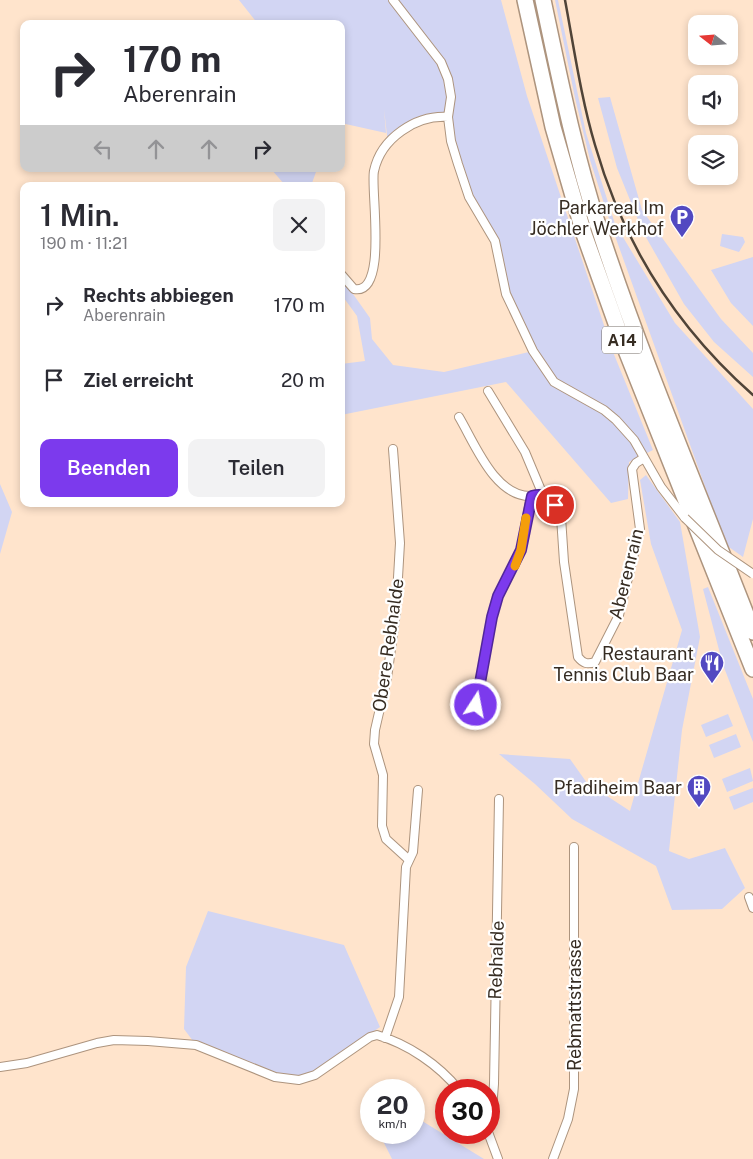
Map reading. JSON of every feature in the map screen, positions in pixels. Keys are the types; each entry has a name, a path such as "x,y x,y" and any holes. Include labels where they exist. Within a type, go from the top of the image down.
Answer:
{"highway":[{"name":"A14","path":"525,0 552,127 584,234 623,343 753,669"},
{"name":"A14","path":"544,0 575,146 598,224 631,317 753,632"}],"street":[{"path":"393,0 441,62 448,79 451,97 448,117 451,141 469,197 495,241 506,294 533,351 554,382 604,410 616,420 634,440 651,471 673,503 698,532 718,550 753,574"},
{"path":"345,279 354,289 361,289 367,284 376,250 373,178 382,152 397,135 410,126 437,116 448,117"},
{"path":"459,417 497,481 508,491 522,496 543,495 525,452 488,391"},
{"name":"Obere Rebhalde","path":"393,449 400,543 397,602 388,678 375,730 374,744 383,775 382,826 386,839 408,859"},
{"name":"Aberenrain","path":"543,495 555,505 562,517 564,562 578,656 583,663 589,664 595,662 619,614 640,529 632,469 636,463 644,458"},
{"path":"476,705 492,617 498,596 521,550 532,496"},
{"path":"385,1038 399,997 406,867 408,859 413,852 418,790"},
{"name":"Rebhalde","path":"493,1079 499,799"},
{"name":"Rebmattstrasse","path":"553,1159 568,1119 574,1089 574,847"},
{"path":"749,897 753,908"},
{"path":"0,1067 28,1064 96,1043 114,1040 148,1041 196,1045 275,1077 299,1080 314,1075 370,1037 377,1035 432,1063 450,1079"},
{"path":"492,1144 498,1159"}],"shaded area":[{"path":"239,0 501,0 527,96 613,352 653,450 629,462 628,499 611,503 506,382 345,414 345,364 365,361 357,316 345,300 345,283 370,318 372,339 393,365 444,372 533,351 513,310 495,241 469,197 448,117 422,120 388,144 384,109 386,133 345,124 345,20 255,20"},
{"path":"555,0 558,0 586,133 615,224 675,323 753,409 753,519 743,557 726,545 610,222 590,160"},
{"path":"610,97 642,210 721,319 753,353 753,377 714,342 684,304 643,232 617,168 598,98"},
{"path":"274,172 316,172 312,182 282,182"},
{"path":"722,234 743,237 745,242 739,252 720,246"},
{"path":"753,257 753,326 731,303 711,270"},
{"path":"646,475 680,522 700,637 682,730 669,851 689,859 725,848 745,888 722,909 672,910 656,866 572,819 535,784 499,754 570,759 587,783 630,811 682,630 651,544 640,480"},
{"path":"0,484 12,512 0,554"},
{"path":"708,587 753,699 753,742 723,665 703,589"},
{"path":"728,714 733,726 706,737 701,725"},
{"path":"736,734 741,747 714,758 709,745"},
{"path":"750,768 753,781 727,792 722,779"},
{"path":"753,788 753,802 734,810 729,797"},
{"path":"208,911 344,945 380,1027 299,1082 196,1045 184,1029 186,967"},
{"path":"425,1123 435,1129 435,1144 460,1144 484,1159 392,1159 384,1144 425,1144"}],"railway":[{"path":"565,0 578,73 595,145 607,181 637,250 656,282 700,341 753,395"}],"slow traffic":[{"path":"515,566 521,550 526,518"}],"place":[{"name":"Parkareal Im Jöchler Werkhof","path":"682,238"},
{"name":"Restaurant Tennis Club Baar","path":"712,684"},
{"name":"Pfadiheim Baar","path":"699,808"}],"route":[{"path":"476,705 492,617 498,596 521,550 528,504 532,496 540,494 547,496 555,505"}]}
